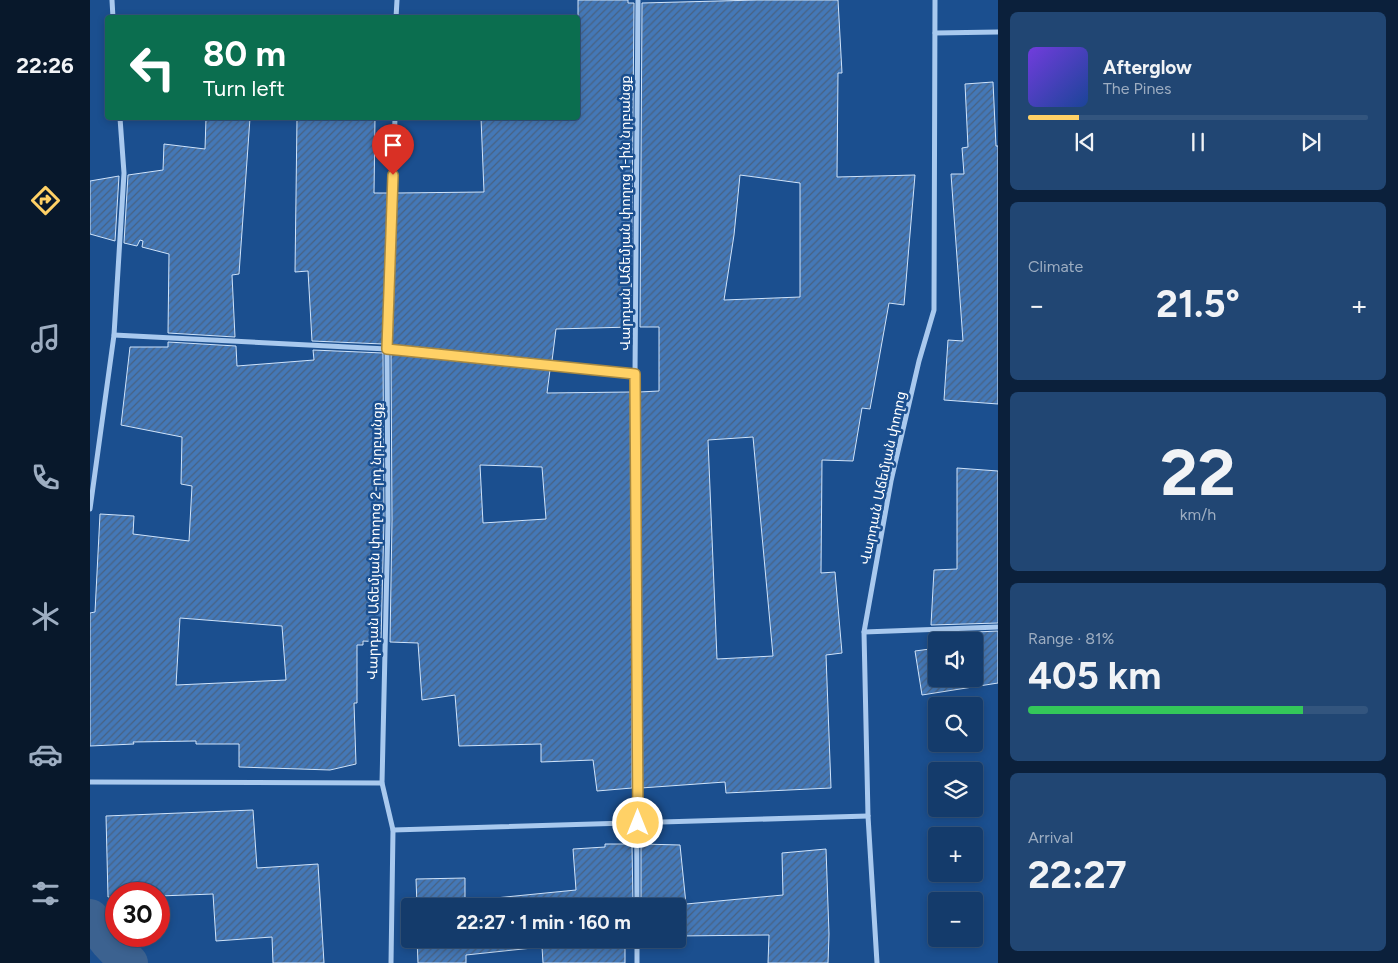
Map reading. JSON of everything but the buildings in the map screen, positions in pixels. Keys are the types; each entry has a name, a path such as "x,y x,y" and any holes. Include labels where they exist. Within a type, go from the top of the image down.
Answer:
{"street":[{"path":"112,0 113,15"},
{"path":"396,0 396,15"},
{"name":"Վարդան Աճեմյան փողոց 1-ին նրբանցք","path":"637,898 635,374 638,0"},
{"name":"Վարդան Աճեմյան փողոց","path":"877,963 868,816 864,632 891,481 919,361 934,310 935,0"},
{"path":"935,33 998,32"},
{"path":"90,509 114,335 124,173 120,120"},
{"name":"Վարդան Աճեմյան փողոց 2-րդ նրբանցք","path":"391,963 393,830 382,783 388,530 387,349 395,120"},
{"path":"114,335 387,349 635,374"},
{"path":"864,632 998,627"},
{"path":"90,782 382,783"},
{"path":"393,830 868,816"},
{"path":"637,948 637,963"}],"waterway":[{"path":"90,918 129,963"}],"route":[{"path":"393,175 387,349 635,374 638,823"}]}
